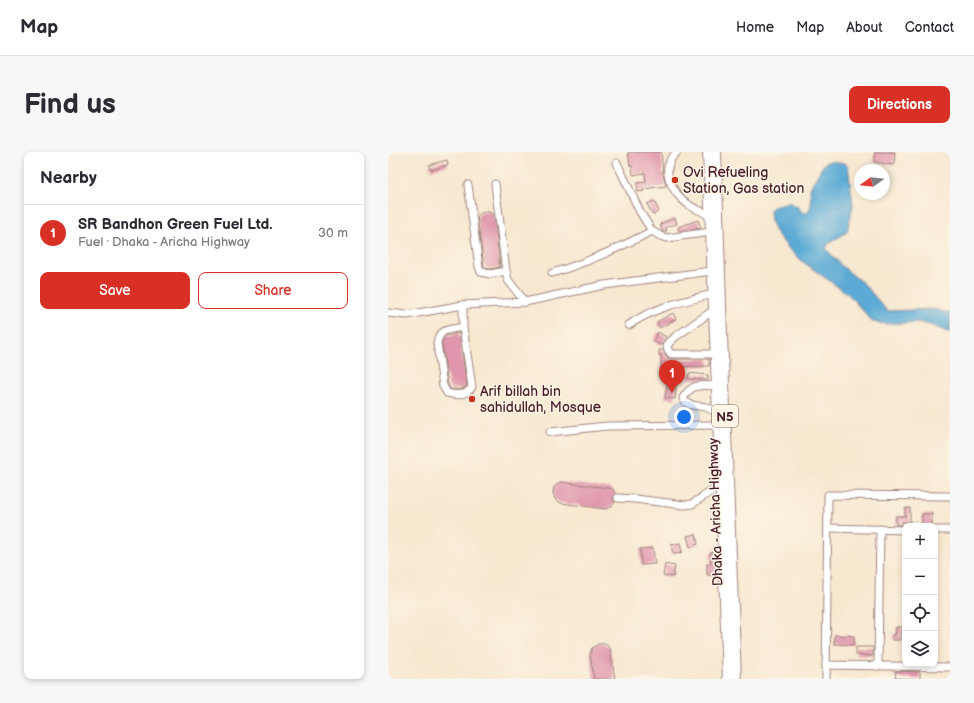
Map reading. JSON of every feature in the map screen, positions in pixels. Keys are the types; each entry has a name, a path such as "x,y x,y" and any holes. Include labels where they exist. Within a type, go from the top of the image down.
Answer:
{"highway":[{"name":"Dhaka - Aricha Highway","path":"708,152 728,679"},
{"name":"Dhaka - Aricha Highway","path":"716,152 736,679"}],"street":[{"path":"677,152 670,161 667,170 674,190 688,204 707,214 710,218"},
{"path":"617,163 640,212 652,231 667,238 711,232"},
{"path":"495,184 508,280 525,302"},
{"path":"468,185 479,267 481,272 506,271"},
{"path":"552,273 598,258 652,231"},
{"path":"388,313 407,315 463,305 525,302 604,285 712,271"},
{"path":"629,325 642,316 658,309 714,294"},
{"path":"463,305 463,327 472,387 467,392 452,394 447,393 443,386 437,344 438,336 441,332 463,327"},
{"path":"714,310 675,337 667,345 671,354 716,354"},
{"path":"717,386 701,385 692,387 683,398 685,402 690,405 705,407 718,412"},
{"path":"550,432 607,426 718,425"},
{"path":"618,498 685,505 692,504 721,485"},
{"path":"826,679 828,496 950,496"},
{"path":"828,528 902,530"},
{"path":"878,666 880,529"},
{"path":"938,530 950,530"},
{"path":"826,665 950,667"}],"water":[{"path":"830,161 845,163 848,166 853,205 847,232 828,244 826,249 843,267 865,285 887,311 933,309 950,313 950,333 919,322 886,324 873,322 848,294 803,262 789,249 774,230 770,210 774,206 788,202 798,207 803,213 807,213 811,206 810,188 822,167 825,163"}],"building":[{"path":"628,152 661,152 666,186 643,189 644,191 638,192 637,183 646,182 645,173 633,175"},
{"path":"875,152 895,152 894,165 874,162"},
{"path":"447,160 448,165 431,170 429,165"},
{"path":"654,201 659,211 653,215 647,204"},
{"path":"487,211 494,215 500,267 490,269 485,268 484,266 477,217 481,213"},
{"path":"675,218 677,224 666,227 667,231 662,231 660,224"},
{"path":"698,220 701,228 679,231 678,227"},
{"path":"673,313 676,319 660,328 657,322"},
{"path":"658,332 666,337 661,345 653,341"},
{"path":"459,333 467,386 462,389 450,389 442,343 446,336"},
{"path":"659,350 663,350 667,357 671,359 709,359 709,366 669,367 669,371 661,371 661,355 659,355"},
{"path":"689,373 708,375 708,380 688,379"},
{"path":"668,376 677,377 675,399 665,398"},
{"path":"560,482 612,489 616,494 613,498 615,502 612,506 606,509 561,503 555,499 553,493 554,487"},
{"path":"905,508 910,508 910,522 902,522 902,525 896,525 896,516 905,516"},
{"path":"922,514 932,514 932,523 922,523"},
{"path":"696,534 698,544 690,547 687,536"},
{"path":"680,543 682,552 673,554 671,545"},
{"path":"653,548 655,564 641,565 640,549"},
{"path":"716,552 716,575 707,575 707,564 711,564 710,553"},
{"path":"665,564 675,566 673,577 663,576"},
{"path":"896,627 902,627 900,640 893,640 893,634 896,634"},
{"path":"835,635 854,636 854,645 834,644"},
{"path":"598,644 605,644 610,648 615,679 594,679 590,654 592,648"},
{"path":"856,647 873,647 873,656 856,655"},
{"path":"896,671 920,672 920,679 895,678"}],"place":[{"name":"Ovi Refueling Station, Gas station","path":"675,180"},
{"name":"SR Bandhon Green Fuel Ltd.","path":"672,393"},
{"name":"Arif billah bin sahidullah, Mosque","path":"472,399"}]}
